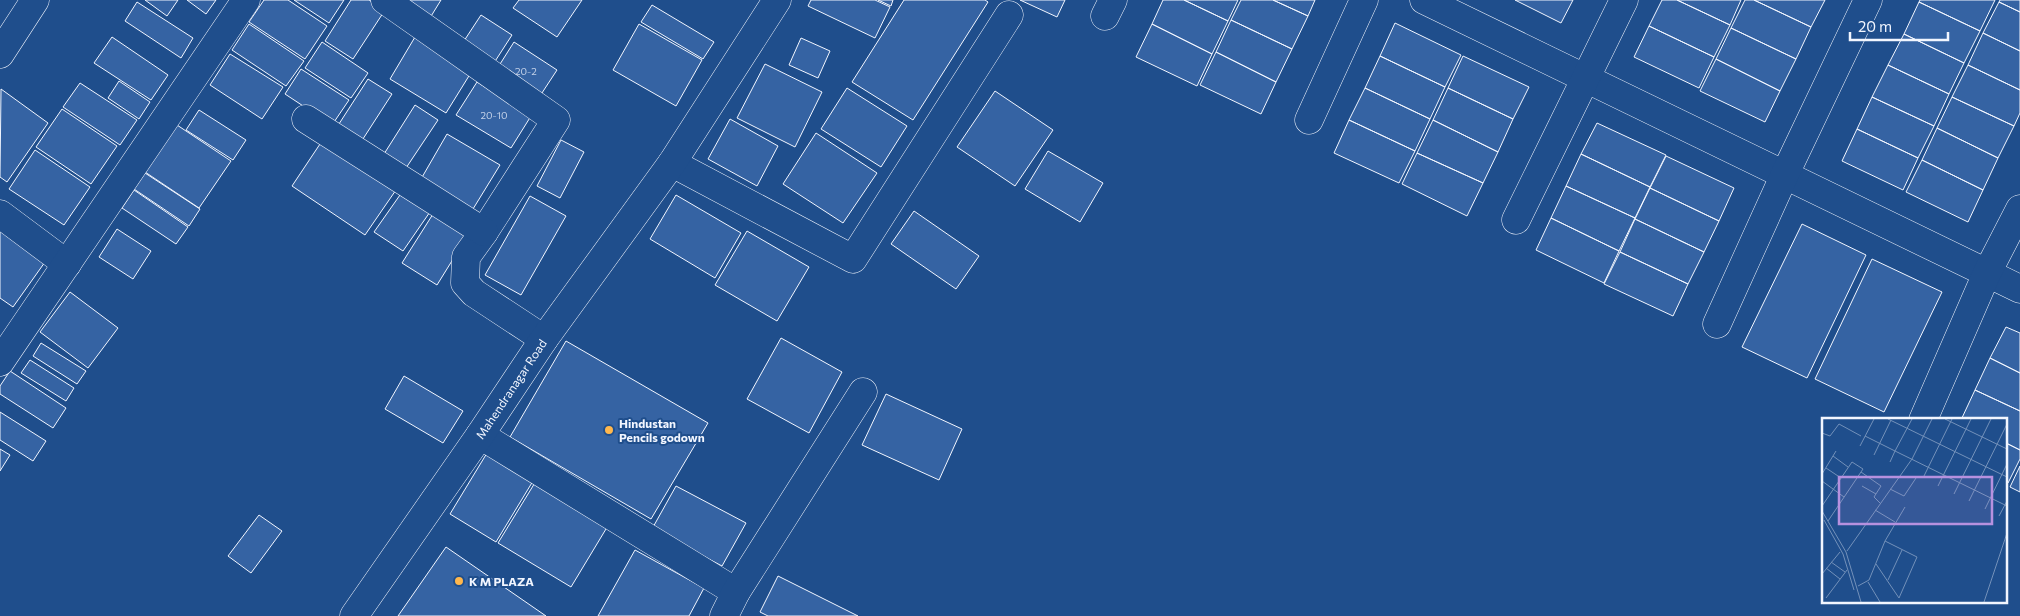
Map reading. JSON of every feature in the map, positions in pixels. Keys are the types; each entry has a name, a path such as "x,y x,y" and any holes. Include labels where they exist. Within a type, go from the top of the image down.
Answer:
{"street":[{"path":"0,362 246,0"},
{"path":"385,0 556,120 466,257 465,283 474,293 544,338"},
{"name":"Mahendranagar Road","path":"354,616 480,435 544,338 672,164 776,0"},
{"path":"1309,120 1364,0"},
{"path":"1424,0 2020,289"},
{"path":"1516,220 1624,0"},
{"path":"1717,324 1785,174 1868,0"},
{"path":"0,54 23,4"},
{"path":"672,164 853,259 1009,15"},
{"path":"306,119 484,232"},
{"path":"1924,418 1987,273 2020,209"},
{"path":"0,214 66,264"},
{"path":"724,616 736,592 863,392"},
{"path":"480,435 736,592"}],"building":[{"path":"145,0 178,0 167,16"},
{"path":"187,0 216,0 206,14"},
{"path":"264,0 288,0 327,26 305,59 249,22"},
{"path":"294,0 344,0 329,23"},
{"path":"351,0 369,0 385,10 353,59 325,41"},
{"path":"401,0 441,0 425,26"},
{"path":"519,0 582,0 557,37 513,8"},
{"path":"811,0 875,0 890,7 875,38 808,6"},
{"path":"878,0 893,0 891,6"},
{"path":"904,0 985,0 988,2 913,120 852,82"},
{"path":"1020,0 1065,0 1057,17"},
{"path":"1163,0 1184,0 1228,21 1212,54 1152,24"},
{"path":"1184,0 1238,0 1228,21"},
{"path":"1241,0 1273,0 1308,16 1292,49 1231,20"},
{"path":"1273,0 1315,0 1308,16"},
{"path":"1515,0 1573,0 1561,23"},
{"path":"1662,0 1677,0 1730,25 1714,57 1649,26"},
{"path":"1677,0 1741,0 1730,25"},
{"path":"1745,0 1754,0 1811,27 1796,59 1731,28"},
{"path":"1754,0 1825,0 1811,27"},
{"path":"1920,0 1995,0 1980,31 1919,2"},
{"path":"2000,0 2020,0 2020,12 1999,2"},
{"path":"137,2 193,38 181,58 125,21"},
{"path":"1919,2 1980,31 1964,63 1904,34"},
{"path":"1999,2 2020,12 2020,51 1983,33"},
{"path":"652,5 714,42 703,59 641,22"},
{"path":"481,15 512,35 492,66 460,47"},
{"path":"1231,20 1292,49 1276,82 1216,52"},
{"path":"1395,23 1461,55 1445,87 1380,56"},
{"path":"249,24 304,61 286,86 232,50"},
{"path":"639,24 702,60 676,106 613,70"},
{"path":"1152,24 1212,54 1197,86 1136,57"},
{"path":"1649,26 1714,57 1699,88 1634,57"},
{"path":"1731,28 1796,59 1780,91 1716,59"},
{"path":"1983,33 2020,51 2020,90 1968,65"},
{"path":"1904,34 1964,63 1949,94 1888,65"},
{"path":"112,37 168,75 151,100 94,63"},
{"path":"415,37 472,71 446,113 390,79"},
{"path":"801,38 830,51 818,78 789,65"},
{"path":"322,42 368,73 351,98 305,68"},
{"path":"514,42 557,70 538,99 495,72"},
{"path":"1216,52 1276,82 1261,114 1200,85"},
{"path":"230,54 283,87 262,119 210,85"},
{"path":"1380,56 1445,87 1430,119 1365,88"},
{"path":"1463,56 1529,87 1513,119 1448,88"},
{"path":"1716,59 1780,91 1765,122 1700,91"},
{"path":"765,64 822,92 795,147 737,118"},
{"path":"1888,65 1949,94 1934,126 1872,97"},
{"path":"1968,65 2020,90 2020,113 2014,126 1952,97"},
{"path":"301,69 349,100 332,125 285,94"},
{"path":"368,79 392,94 361,142 337,127"},
{"path":"119,81 150,102 139,119 108,98"},
{"path":"477,82 531,116 511,148 456,115"},
{"path":"80,83 137,120 120,145 63,107"},
{"path":"847,88 907,126 881,167 821,129"},
{"path":"1365,88 1430,119 1415,151 1349,120"},
{"path":"1448,88 1513,119 1498,152 1433,120"},
{"path":"1,89 48,123 7,182 0,177"},
{"path":"995,91 1053,130 1015,186 957,147"},
{"path":"1872,97 1934,126 1918,158 1857,129"},
{"path":"1952,97 2014,126 1998,158 1937,128"},
{"path":"415,105 438,120 406,168 384,154"},
{"path":"62,109 117,146 91,184 36,147"},
{"path":"199,110 246,140 233,160 186,130"},
{"path":"730,119 778,146 757,186 708,159"},
{"path":"1349,120 1415,151 1399,183 1334,153"},
{"path":"1433,120 1498,152 1483,183 1417,153"},
{"path":"1597,123 1666,155 1650,187 1581,154"},
{"path":"177,125 231,161 199,208 145,172"},
{"path":"1937,128 1998,158 1983,190 1922,160"},
{"path":"1857,129 1918,158 1903,190 1842,161"},
{"path":"816,133 877,173 843,223 783,184"},
{"path":"447,134 500,165 473,209 421,179"},
{"path":"324,138 398,187 365,235 292,186"},
{"path":"561,140 584,152 560,198 537,186"},
{"path":"35,150 90,187 64,225 9,189"},
{"path":"1048,151 1103,183 1080,222 1025,189"},
{"path":"1417,153 1483,183 1467,216 1402,184"},
{"path":"1581,154 1650,187 1635,218 1566,186"},
{"path":"1666,156 1734,188 1719,221 1650,188"},
{"path":"1922,160 1983,190 1968,222 1906,192"},
{"path":"145,173 200,209 189,226 134,189"},
{"path":"1566,186 1635,218 1619,251 1551,218"},
{"path":"1650,188 1719,221 1704,252 1635,219"},
{"path":"134,190 188,227 176,244 122,208"},
{"path":"400,195 413,203 416,198 432,209 403,251 374,232"},
{"path":"676,195 741,233 715,278 650,239"},
{"path":"530,196 566,216 521,295 485,275"},
{"path":"914,211 979,256 956,289 891,244"},
{"path":"433,214 468,235 437,285 402,263"},
{"path":"1551,218 1619,251 1604,283 1536,250"},
{"path":"1635,219 1704,252 1688,284 1620,252"},
{"path":"1802,224 1866,255 1807,378 1742,347"},
{"path":"117,229 151,251 133,279 99,257"},
{"path":"0,231 45,262 13,307 0,298"},
{"path":"747,231 809,267 777,321 715,285"},
{"path":"1620,252 1688,284 1673,316 1604,284"},
{"path":"1872,259 1942,292 1884,412 1815,379"},
{"path":"70,292 118,328 88,368 40,332"},
{"path":"2006,327 2020,333 2020,373 1990,358"},
{"path":"781,338 842,372 809,433 747,399"},
{"name":"Hindustan Pencils godown","path":"566,341 708,423 651,519 510,437"},
{"path":"41,343 86,371 77,384 33,356"},
{"path":"1990,358 2020,373 2020,411 1975,390"},
{"path":"30,360 74,388 66,401 21,373"},
{"path":"10,371 66,408 53,428 0,394 0,386"},
{"path":"404,376 463,411 443,443 385,409"},
{"path":"1975,390 2020,411 2020,450 2008,444 2008,418 1962,418"},
{"path":"886,394 962,429 939,480 862,445"},
{"path":"0,412 46,441 33,461 0,440"},
{"path":"2008,444 2020,450 2020,459 2008,483"},
{"path":"0,449 10,455 0,471"},
{"path":"487,453 533,481 496,542 450,514"},
{"path":"2020,466 2020,492 2010,487"},
{"path":"536,481 609,524 571,587 498,543"},
{"path":"676,486 746,523 722,566 652,529"},
{"path":"259,515 282,531 251,573 228,556"},
{"name":"K M PLAZA","path":"446,547 546,616 398,616"},
{"path":"635,550 704,588 689,616 598,616"},
{"path":"778,576 858,616 768,616 760,612"}],"place":[{"name":"Hindustan Pencils godown","path":"609,430"},
{"name":"K M PLAZA","path":"459,581"}]}
